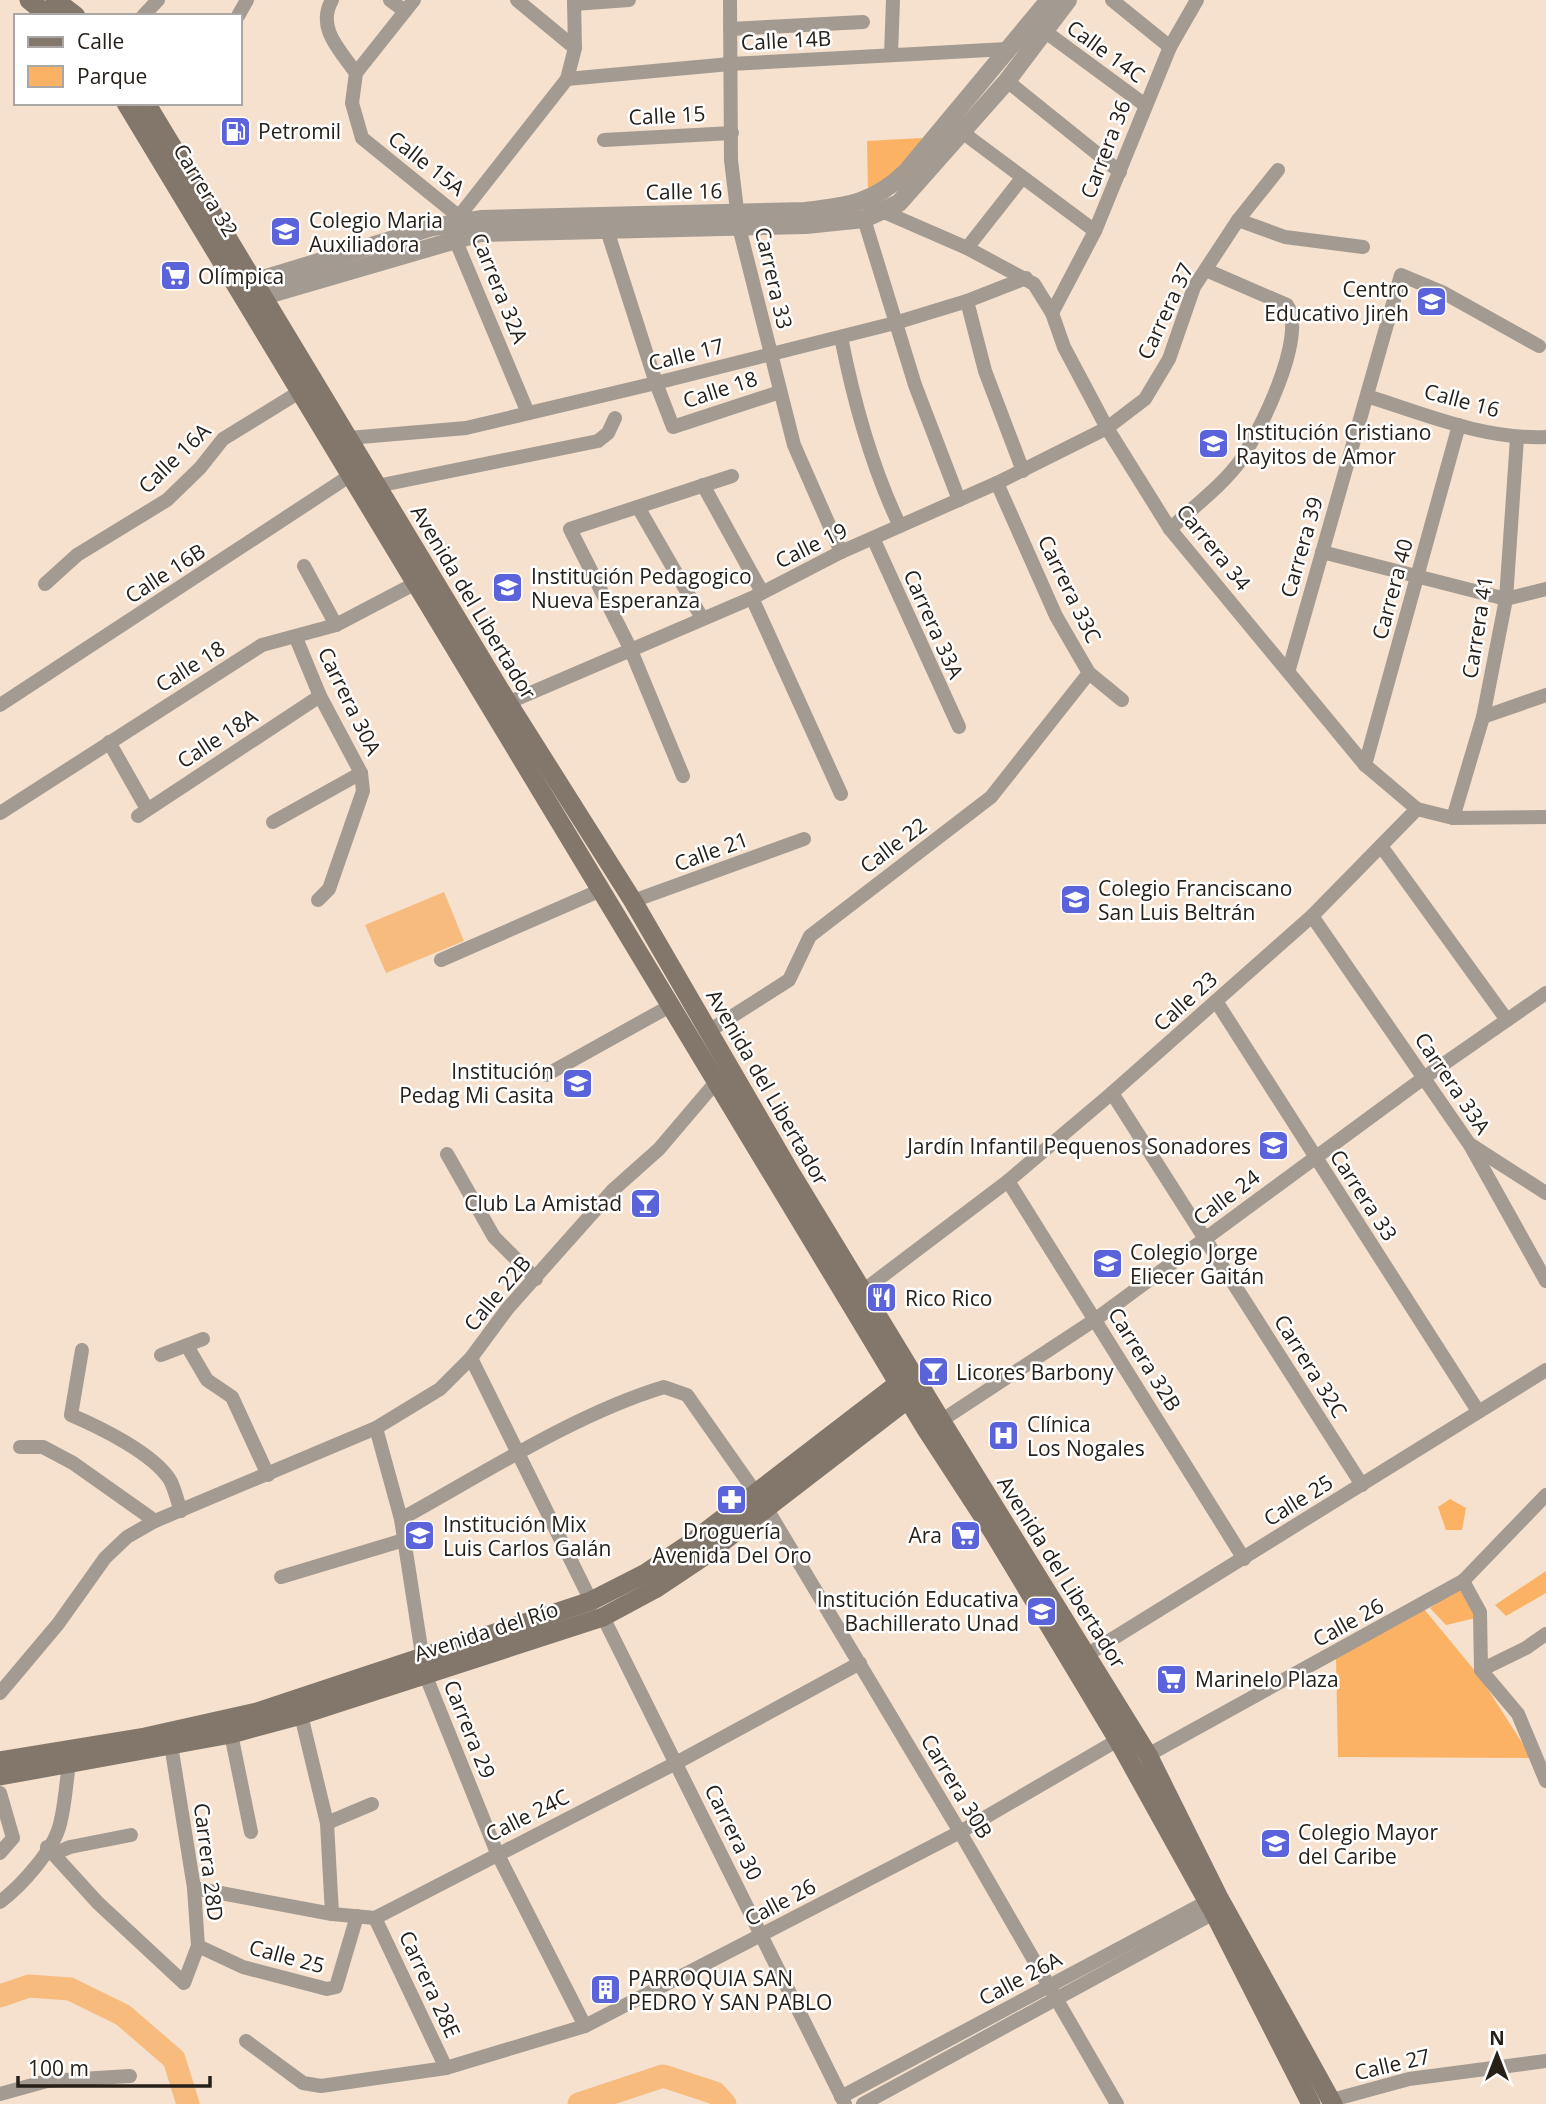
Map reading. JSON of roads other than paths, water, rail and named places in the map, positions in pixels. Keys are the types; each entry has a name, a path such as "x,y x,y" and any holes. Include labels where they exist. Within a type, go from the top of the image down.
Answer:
{"main road":[{"path":"29,0 46,14"},
{"path":"55,0 73,14"},
{"name":"Carrera 32","path":"126,105 251,291"},
{"name":"Avenida del Libertador","path":"152,106 301,391 416,583 633,901 789,1170 864,1290 910,1386"},
{"name":"Avenida del Libertador","path":"251,291 349,438 601,890 716,1082 910,1386 1079,1659 1148,1755 1311,2104"},
{"name":"Avenida del Río","path":"0,1761 145,1737 257,1712 424,1666 597,1609 646,1573 761,1501 910,1386"},
{"name":"Avenida del Libertador","path":"1079,1659 1118,1740 1332,2102"},
{"name":"Avenida del Río","path":"0,1776 231,1734 301,1715 424,1666"}],"street":[{"path":"145,14 158,0"},
{"path":"332,0 325,13 326,27 356,74 409,6 390,0"},
{"path":"517,0 575,48"},
{"path":"574,2 629,0"},
{"name":"Carrera 33","path":"730,0 732,133 739,220 794,445 841,552"},
{"path":"891,55 893,0"},
{"name":"Calle 16","path":"455,226 481,233 607,230 739,220 851,206 887,190 946,127 1049,0"},
{"name":"Calle 16","path":"251,291 482,219 864,219 899,203 1006,81 1068,0"},
{"path":"1112,0 1170,47"},
{"name":"Carrera 36","path":"1052,313 1095,231 1170,47 1197,0"},
{"name":"Carrera 32A","path":"528,413 455,226 567,79 575,48 574,2"},
{"path":"730,29 863,22"},
{"name":"Calle 14C","path":"1043,30 1145,105"},
{"name":"Calle 14B","path":"567,79 730,64 1007,49"},
{"name":"Calle 15A","path":"356,74 352,86 354,112 362,138 455,226"},
{"path":"1006,81 1120,172"},
{"path":"962,132 1095,231"},
{"name":"Calle 15","path":"604,140 732,133"},
{"name":"Carrera 37","path":"1107,428 1145,399 1169,359 1188,302 1206,270 1238,220 1278,170"},
{"path":"967,248 1022,178"},
{"path":"882,211 967,248 1026,278"},
{"path":"864,219 895,323 959,500"},
{"path":"1238,220 1285,237 1363,247"},
{"path":"607,230 656,383"},
{"path":"1170,529 1239,462 1287,362 1293,318 1287,305 1206,270"},
{"name":"Carrera 39","path":"1289,669 1401,275 1444,293 1539,346"},
{"name":"Calle 17","path":"349,438 466,428 895,323 967,301 1026,278"},
{"name":"Carrera 34","path":"1026,278 1034,284 1052,313 1064,347 1107,428 1170,529 1289,669 1365,765 1417,809"},
{"path":"967,301 985,371 1023,471"},
{"path":"841,337 853,400 881,487 900,526"},
{"name":"Calle 18","path":"656,383 673,427 780,393"},
{"name":"Calle 16A","path":"46,584 77,555 167,500 200,468 223,439 301,391"},
{"name":"Calle 16","path":"1367,396 1459,425 1517,438 1546,437"},
{"path":"377,486 598,441 608,433 615,418"},
{"name":"Carrera 40","path":"1365,765 1459,425"},
{"name":"Calle 19","path":"500,706 757,595 841,552 1023,471 1107,428"},
{"name":"Carrera 41","path":"1453,818 1483,717 1506,598 1517,438"},
{"name":"Calle 16B","path":"0,705 351,475"},
{"path":"683,776 629,648 570,529 732,476"},
{"name":"Carrera 33C","path":"997,483 1056,616 1089,673 1122,700"},
{"path":"703,485 757,595 807,723 841,794"},
{"path":"638,507 702,618"},
{"name":"Carrera 33A","path":"873,538 959,727"},
{"path":"1322,552 1506,598 1546,589"},
{"path":"304,566 336,625"},
{"name":"Calle 18","path":"0,813 262,645 296,638 336,625 416,583"},
{"name":"Carrera 30A","path":"296,638 320,696 361,773 362,791 329,889 318,900"},
{"name":"Calle 22","path":"709,1031 789,981 810,936 991,797 1089,673"},
{"path":"1483,717 1546,695"},
{"name":"Calle 18A","path":"109,743 143,812 320,696"},
{"path":"273,822 361,773"},
{"path":"1417,809 1453,818 1544,823"},
{"name":"Calle 23","path":"864,1290 1008,1181 1112,1093 1312,916 1417,809"},
{"name":"Calle 21","path":"633,901 804,839"},
{"path":"1381,846 1507,1020"},
{"path":"441,960 601,890"},
{"name":"Carrera 33A","path":"1312,916 1470,1145 1546,1281"},
{"name":"Calle 24","path":"934,1426 1096,1319 1425,1077 1546,993"},
{"name":"Carrera 33","path":"1216,1001 1478,1411"},
{"path":"546,1075 670,1006"},
{"name":"Calle 22B","path":"0,1693 58,1624 105,1558 127,1537 155,1521 376,1428 440,1389 471,1359 508,1308 613,1190 659,1149 716,1082"},
{"name":"Carrera 32C","path":"1112,1093 1362,1485"},
{"path":"1470,1145 1546,1193"},
{"path":"447,1154 494,1237 536,1279"},
{"name":"Carrera 32B","path":"1008,1181 1244,1559"},
{"path":"161,1355 203,1339"},
{"path":"187,1346 207,1380 232,1396 268,1475"},
{"path":"82,1350 71,1415 107,1430 162,1470 170,1481 181,1511"},
{"name":"Carrera 30","path":"471,1359 516,1454 676,1763 843,2101"},
{"name":"Calle 25","path":"1079,1659 1546,1370"},
{"name":"Carrera 30B","path":"401,1519 516,1454 664,1387 687,1395 761,1501 860,1663 1117,2104"},
{"name":"Carrera 29","path":"376,1428 401,1519 424,1666 497,1853 585,2026"},
{"path":"20,1447 43,1447 155,1521"},
{"name":"Calle 26","path":"1148,1755 1463,1581 1546,1496"},
{"path":"281,1577 404,1541"},
{"path":"1463,1581 1480,1612 1481,1670 1518,1714 1546,1782"},
{"path":"1481,1670 1526,1648 1546,1634"},
{"name":"Calle 24C","path":"375,1918 676,1763 860,1663"},
{"path":"301,1715 327,1823 332,1914"},
{"path":"231,1734 251,1832"},
{"name":"Calle 26","path":"246,2041 303,2083 321,2086 446,2068 585,2026 960,1832 1118,1740"},
{"name":"Carrera 28D","path":"50,1851 98,1903 184,1983 198,1947 194,1888 171,1745"},
{"path":"0,1902 20,1886 50,1851 60,1828 69,1764"},
{"path":"0,1793 13,1838 0,1853"},
{"path":"327,1823 372,1804"},
{"path":"50,1851 131,1835"},
{"path":"194,1888 332,1914 375,1918"},
{"name":"Calle 26A","path":"843,2101 1049,1986 1216,1905"},
{"name":"Calle 26A","path":"863,2104 1057,2000 1216,1905"},
{"name":"Calle 25","path":"198,1947 243,1967 327,1989 336,1987 357,1916"},
{"name":"Carrera 28E","path":"375,1918 446,2068"},
{"name":"Calle 27","path":"1332,2102 1409,2079 1546,2061"},
{"path":"0,2094 65,2078 130,2077"}],"waterway":[{"path":"0,1996 29,1986 70,1989 123,2015 174,2059 188,2104"},
{"path":"579,2104 663,2076 715,2093 725,2104"}],"place":[{"name":"Petromil","path":"235,131"},
{"name":"Colegio Maria Auxiliadora","path":"286,232"},
{"name":"Olímpica","path":"175,276"},
{"name":"Centro Educativo Jireh","path":"1432,301"},
{"name":"Institución Cristiano Rayitos de Amor","path":"1213,444"},
{"name":"Institución Pedagogico Nueva Esperanza","path":"508,588"},
{"name":"Colegio Franciscano San Luis Beltrán","path":"1075,900"},
{"name":"Institución Pedag Mi Casita","path":"577,1083"},
{"name":"Jardín Infantil Pequenos Sonadores","path":"1274,1146"},
{"name":"Club La Amistad","path":"645,1203"},
{"name":"Colegio Jorge Eliecer Gaitán","path":"1107,1264"},
{"name":"Rico Rico","path":"882,1298"},
{"name":"Licores Barbony","path":"933,1372"},
{"name":"Clínica Los Nogales","path":"1004,1436"},
{"name":"Droguería Avenida Del Oro","path":"732,1499"},
{"name":"Ara","path":"965,1535"},
{"name":"Institución Mix Luis Carlos Galán","path":"420,1536"},
{"name":"Institución Educativa Bachillerato Unad","path":"1042,1611"},
{"name":"Marinelo Plaza","path":"1172,1679"},
{"name":"Colegio Mayor del Caribe","path":"1275,1844"},
{"name":"PARROQUIA SAN PEDRO Y SAN PABLO","path":"605,1990"}]}
